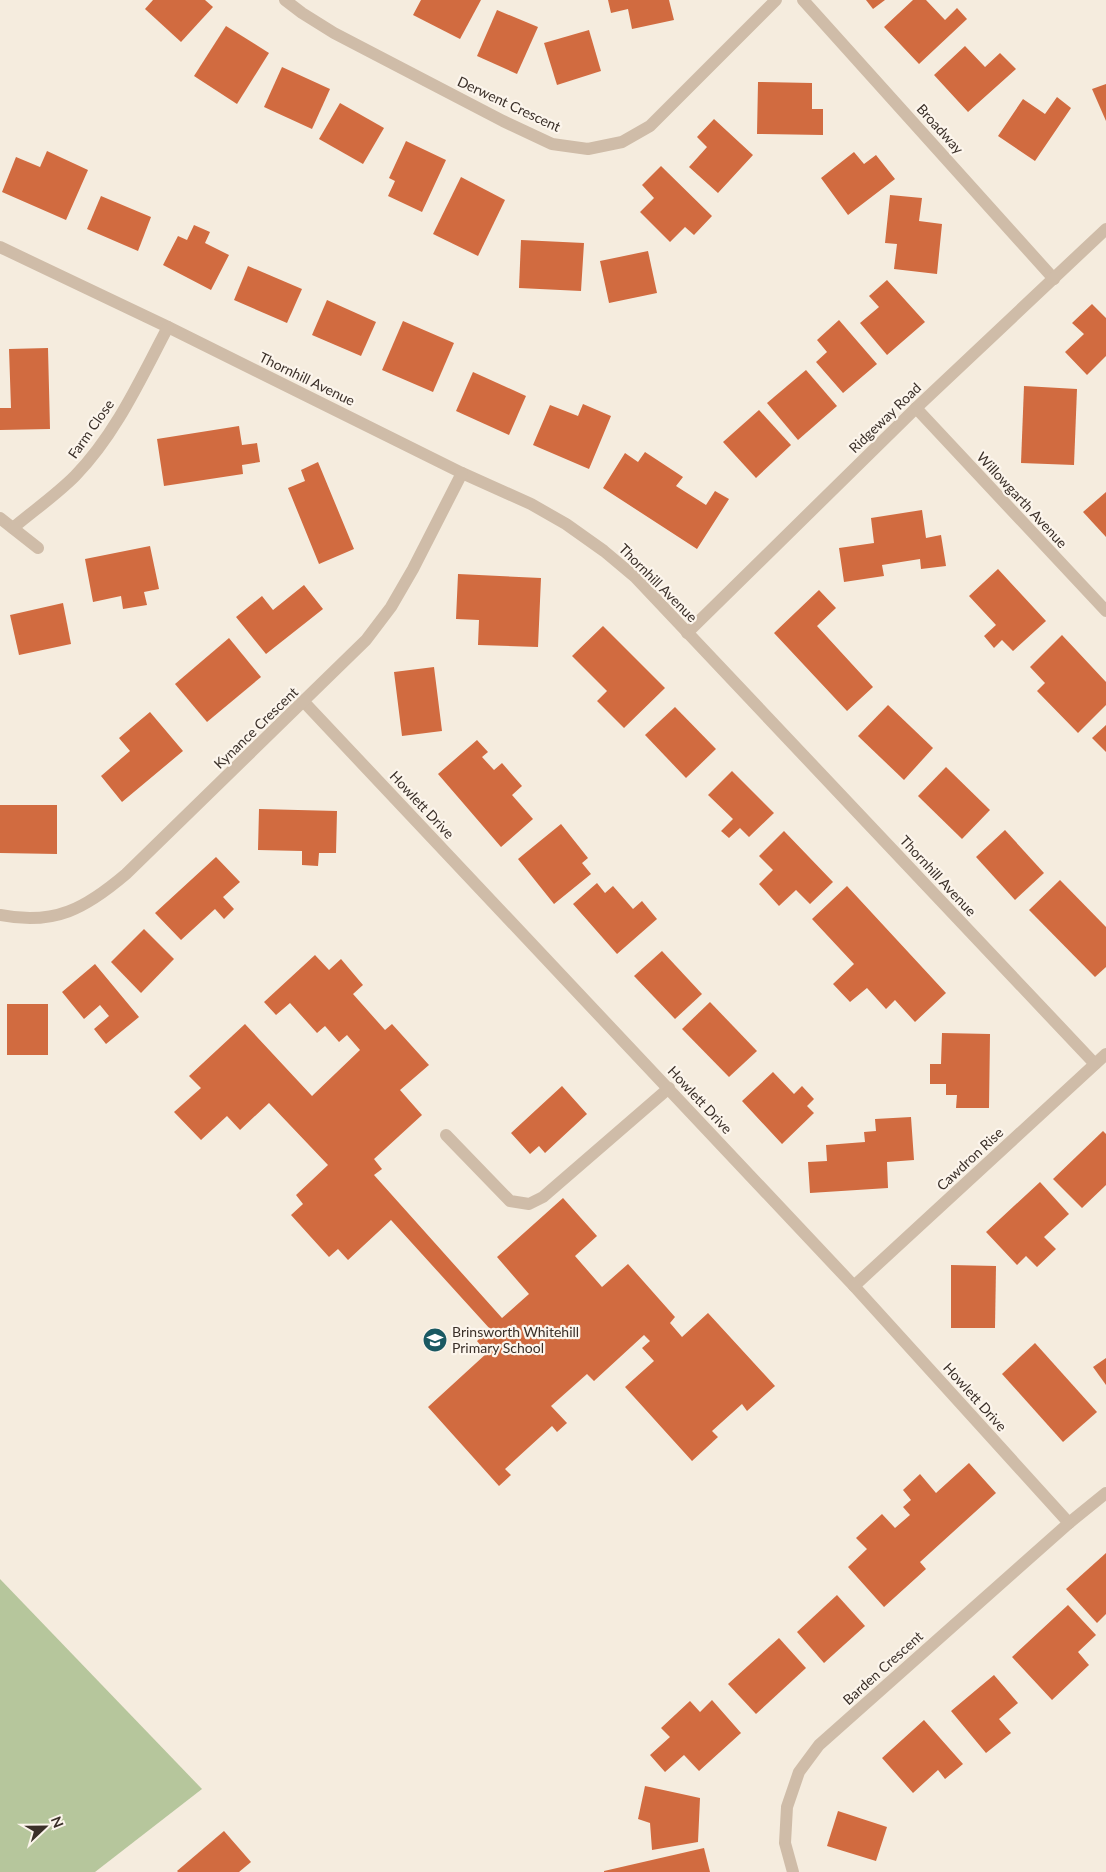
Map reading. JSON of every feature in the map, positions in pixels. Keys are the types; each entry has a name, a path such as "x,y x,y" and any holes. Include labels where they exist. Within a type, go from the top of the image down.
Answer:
{"street":[{"name":"Derwent Crescent","path":"285,0 334,33 503,121 552,144 588,149 622,142 650,126 776,0"},
{"name":"Broadway","path":"802,0 1054,279"},
{"name":"Ridgeway Road","path":"687,633 916,408 1106,228"},
{"name":"Thornhill Avenue","path":"0,247 168,327 462,473 532,504 604,550 635,577 1095,1064"},
{"name":"Farm Close","path":"13,528 74,477 98,450 135,390 168,327"},
{"name":"Willowgarth Avenue","path":"916,408 1106,612"},
{"name":"Kynance Crescent","path":"0,915 33,919 58,915 84,906 126,874 366,640 391,607 413,569 462,473"},
{"path":"0,518 38,548"},
{"name":"Howlett Drive","path":"304,702 854,1286 1069,1523"},
{"name":"Cawdron Rise","path":"854,1286 1106,1054"},
{"path":"446,1135 510,1201 529,1204 543,1197 669,1088"},
{"name":"Barden Crescent","path":"793,1872 785,1843 788,1807 799,1772 819,1745 1069,1523 1106,1493"}],"green space":[{"path":"0,1579 202,1789 95,1872 0,1872"}],"building":[{"path":"153,0 205,0 213,7 181,42 145,9"},
{"path":"421,0 481,0 460,39 413,15"},
{"path":"608,0 669,0 674,20 632,29 628,9 611,13"},
{"path":"866,0 885,0 873,9"},
{"path":"913,0 926,0 945,20 957,8 967,19 919,64 884,27"},
{"path":"497,10 538,27 517,74 477,56"},
{"path":"226,26 269,53 237,104 194,76"},
{"path":"589,30 601,71 557,85 544,43"},
{"path":"965,46 985,67 1000,53 1016,69 968,112 934,75"},
{"path":"282,67 330,89 312,129 264,107"},
{"path":"758,82 812,83 812,109 823,109 823,135 757,134"},
{"path":"1106,84 1106,121 1092,89"},
{"path":"1057,97 1071,108 1035,161 998,136 1023,99 1045,114"},
{"path":"340,103 384,128 363,164 319,139"},
{"path":"714,119 753,155 718,193 689,167 707,147 697,137"},
{"path":"406,141 446,160 422,212 388,196 395,181 389,178"},
{"path":"47,151 88,170 66,220 2,192 16,157 40,167"},
{"path":"854,152 864,164 876,155 895,179 848,215 821,178"},
{"path":"661,166 712,216 694,235 685,227 670,242 640,212 654,198 642,185"},
{"path":"461,177 505,200 478,256 433,234"},
{"path":"890,195 922,198 919,221 942,224 937,274 894,269 897,244 885,243"},
{"path":"101,196 151,217 138,251 87,229"},
{"path":"194,225 210,232 205,243 229,255 211,290 163,265 178,236 187,240"},
{"path":"521,240 584,243 581,291 519,288"},
{"path":"648,251 657,293 609,303 600,261"},
{"path":"248,266 302,289 287,323 234,300"},
{"path":"887,280 925,322 887,355 860,323 879,307 869,296"},
{"path":"327,300 376,322 361,356 312,335"},
{"path":"1092,304 1106,318 1106,356 1087,375 1065,352 1084,334 1072,323"},
{"path":"839,320 877,364 843,393 816,362 827,352 817,340"},
{"path":"403,321 454,343 433,392 382,370"},
{"path":"48,348 50,429 0,430 0,408 11,408 9,349"},
{"path":"806,370 837,406 798,440 767,403"},
{"path":"473,372 526,396 509,435 456,411"},
{"path":"1024,386 1077,389 1074,465 1021,463"},
{"path":"583,404 611,416 589,469 533,445 550,405 578,416"},
{"path":"759,410 791,445 756,478 723,442"},
{"path":"239,426 242,445 257,443 260,462 242,465 243,474 164,486 157,439"},
{"path":"645,452 683,477 676,486 706,505 715,491 729,499 697,549 603,488 625,453 638,462"},
{"path":"318,462 354,549 319,564 288,488 305,481 301,470"},
{"path":"1106,492 1106,537 1083,512"},
{"path":"922,510 926,538 941,535 946,566 921,569 920,559 882,565 884,576 844,582 839,548 874,543 871,518"},
{"path":"150,546 159,589 144,592 147,605 123,609 121,596 93,602 85,559"},
{"path":"998,569 1046,621 1013,651 1002,640 994,648 984,636 996,625 969,596"},
{"path":"458,574 541,578 538,647 478,645 479,620 456,619"},
{"path":"304,585 323,609 266,654 236,617 262,596 273,610"},
{"path":"819,590 836,608 817,626 873,687 847,711 774,633"},
{"path":"63,603 71,644 19,655 10,615"},
{"path":"603,626 665,688 624,728 597,701 607,691 572,656"},
{"path":"1062,635 1106,682 1106,705 1078,733 1037,691 1045,683 1030,667"},
{"path":"229,638 261,677 207,722 175,684"},
{"path":"434,667 442,731 402,736 394,672"},
{"path":"888,705 933,748 904,780 858,736"},
{"path":"675,707 716,749 686,778 645,735"},
{"path":"150,712 183,751 122,802 101,776 130,751 119,738"},
{"path":"1106,725 1106,752 1092,738"},
{"path":"477,740 488,752 482,757 494,770 502,763 522,786 512,795 533,819 501,847 438,774"},
{"path":"946,767 990,810 962,839 918,796"},
{"path":"732,771 774,813 749,837 740,828 729,838 721,831 733,819 708,795"},
{"path":"0,805 57,805 57,854 0,853"},
{"path":"259,809 337,811 336,853 319,853 318,866 302,865 302,851 258,850"},
{"path":"561,824 588,858 582,863 591,874 554,904 518,859"},
{"path":"1005,830 1044,873 1015,900 976,857"},
{"path":"784,831 833,882 810,904 796,890 779,906 759,884 773,870 759,856"},
{"path":"216,857 240,882 223,897 234,909 224,919 215,909 181,940 155,913"},
{"path":"1060,880 1106,927 1106,967 1095,977 1029,910"},
{"path":"597,883 605,893 613,886 633,909 642,901 657,919 617,954 573,904"},
{"path":"847,886 946,993 915,1022 895,1000 886,1009 867,988 850,1002 833,984 854,964 812,919"},
{"path":"144,929 174,959 141,993 111,962"},
{"path":"662,951 702,994 675,1019 634,976"},
{"name":"Brinsworth Whitehill Primary School","path":"315,955 329,970 341,959 363,985 353,994 385,1030 392,1024 429,1065 400,1090 422,1115 374,1159 382,1169 374,1175 502,1318 529,1294 497,1257 563,1198 597,1236 575,1256 602,1287 628,1264 675,1317 670,1323 682,1337 708,1313 775,1386 747,1411 742,1404 712,1431 718,1437 692,1461 625,1387 654,1361 642,1348 650,1341 644,1335 594,1381 587,1374 551,1406 567,1423 557,1432 552,1426 505,1469 511,1475 499,1486 428,1407 487,1353 477,1341 490,1329 391,1220 348,1260 338,1249 329,1257 291,1215 303,1204 296,1195 328,1165 269,1103 240,1130 227,1116 201,1140 174,1112 201,1088 189,1076 245,1024 312,1096 360,1050 347,1035 339,1042 325,1026 317,1033 290,1003 276,1015 264,1002"},
{"path":"95,964 139,1017 106,1044 94,1029 109,1016 100,1005 84,1019 62,992"},
{"path":"710,1002 757,1051 729,1077 682,1029"},
{"path":"7,1004 48,1004 48,1055 7,1055"},
{"path":"942,1033 990,1034 989,1108 956,1108 957,1095 946,1095 946,1084 930,1084 930,1064 941,1064"},
{"path":"773,1072 794,1094 802,1086 814,1099 807,1106 814,1113 782,1144 742,1101"},
{"path":"562,1086 587,1114 545,1153 539,1146 530,1154 511,1133"},
{"path":"911,1117 914,1160 887,1162 888,1188 810,1193 808,1162 827,1161 826,1145 865,1142 864,1132 876,1131 875,1119"},
{"path":"1103,1131 1106,1134 1106,1185 1082,1208 1053,1179"},
{"path":"1040,1182 1069,1214 1044,1237 1056,1249 1037,1267 1026,1256 1017,1265 986,1232"},
{"path":"951,1265 996,1266 995,1328 951,1328"},
{"path":"1035,1343 1097,1412 1063,1442 1002,1374"},
{"path":"1106,1358 1106,1385 1093,1367"},
{"path":"969,1463 996,1493 920,1562 926,1569 884,1607 848,1567 867,1549 856,1538 882,1514 895,1528 910,1515 903,1507 911,1500 903,1490 920,1474 936,1493"},
{"path":"1106,1553 1106,1614 1097,1623 1066,1589"},
{"path":"837,1595 865,1626 824,1663 797,1632"},
{"path":"1068,1605 1096,1635 1078,1652 1089,1665 1052,1700 1012,1657"},
{"path":"779,1638 806,1668 756,1714 728,1684"},
{"path":"994,1675 1018,1703 999,1719 1011,1733 986,1753 951,1711"},
{"path":"712,1700 741,1733 699,1771 684,1755 665,1772 650,1755 670,1737 661,1728 690,1701 700,1712"},
{"path":"924,1720 963,1764 945,1779 938,1770 913,1793 882,1758"},
{"path":"645,1786 700,1798 698,1842 652,1850 650,1823 638,1819"},
{"path":"838,1811 887,1827 876,1861 827,1846"},
{"path":"224,1831 251,1862 239,1872 177,1871"},
{"path":"704,1848 710,1872 604,1872 604,1871"}],"place":[{"name":"Brinsworth Whitehill Primary School","path":"435,1340"}]}
